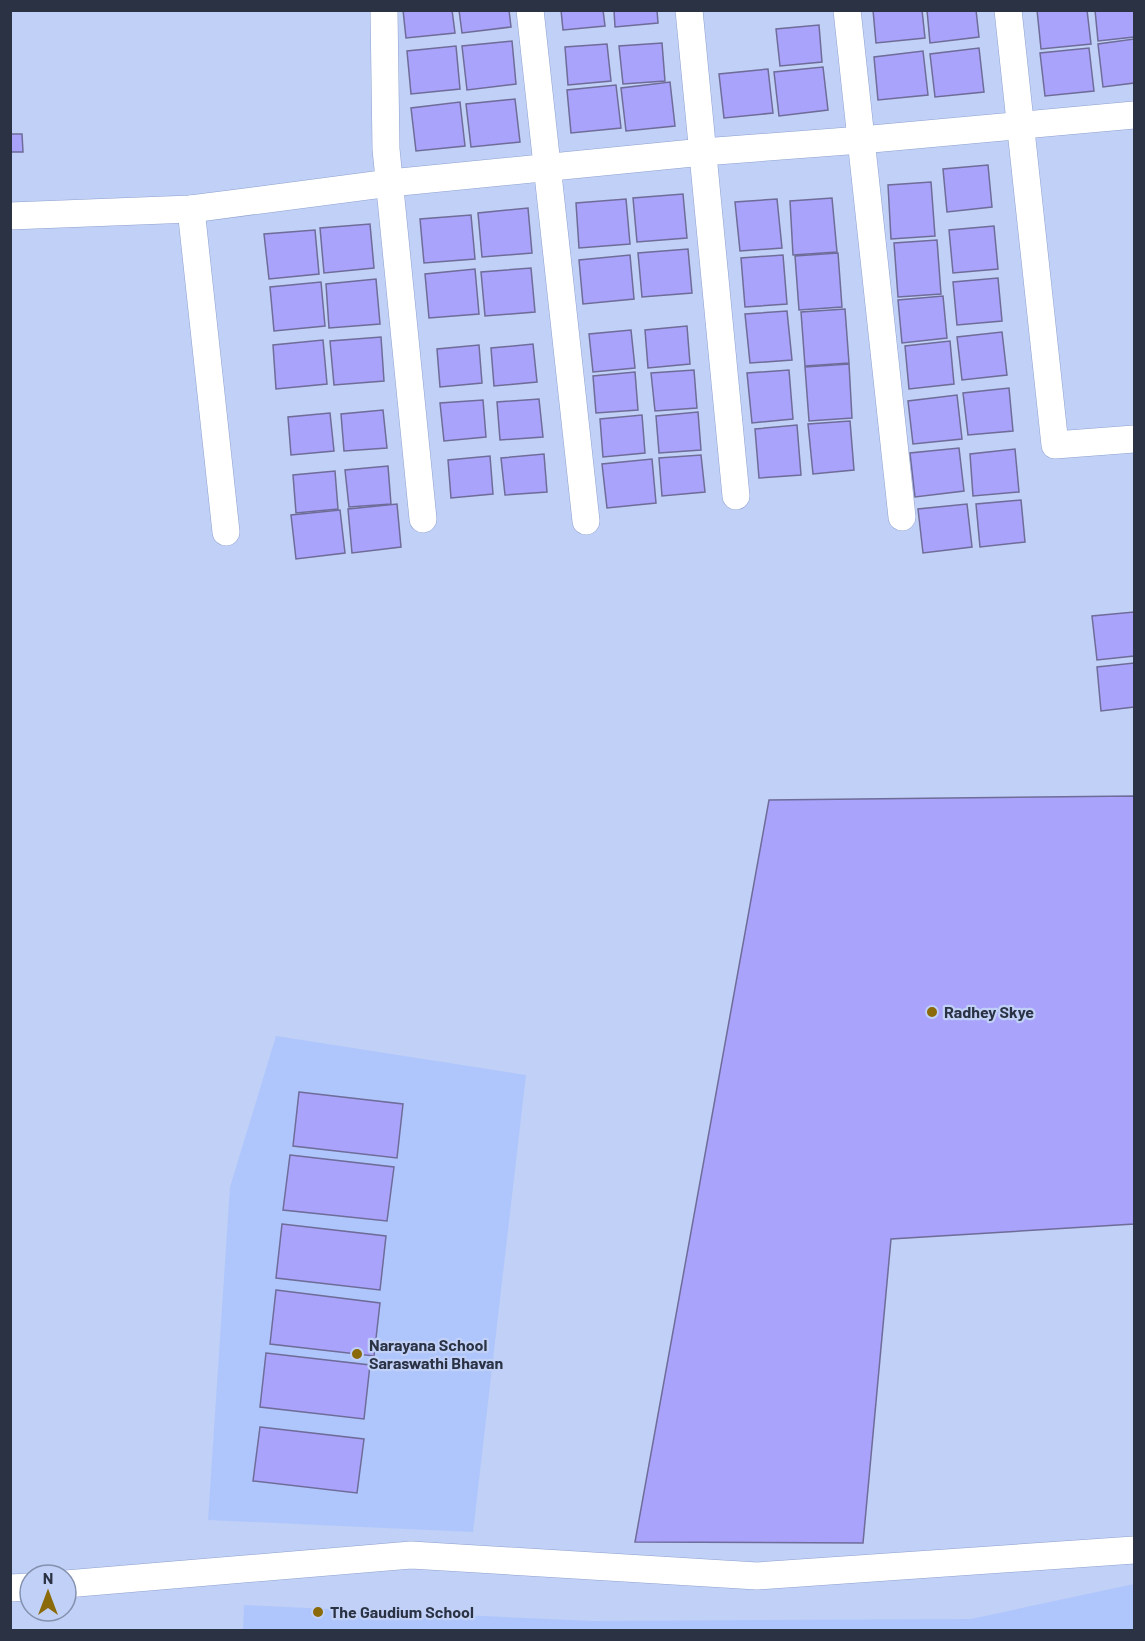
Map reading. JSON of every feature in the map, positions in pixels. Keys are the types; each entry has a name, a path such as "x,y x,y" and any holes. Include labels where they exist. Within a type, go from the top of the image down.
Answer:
{"street":[{"path":"384,10 386,149 423,519"},
{"path":"530,10 586,521"},
{"path":"689,10 736,496"},
{"path":"848,10 902,517"},
{"path":"1008,10 1055,445 1134,439"},
{"path":"10,216 191,209 390,183 703,152 1134,115"},
{"path":"191,209 226,532"},
{"path":"78,1583 411,1555 757,1576 1134,1550"}],"shaded area":[{"name":"Narayana School Saraswathi Bhavan","path":"276,1036 526,1075 473,1532 208,1520 230,1187"},
{"name":"The Gaudium School","path":"1134,1584 1134,1630 243,1630 244,1605 592,1621 971,1619"}],"building":[{"path":"403,10 452,10 455,33 406,38"},
{"path":"459,10 509,10 511,27 462,33"},
{"path":"561,10 603,10 605,26 563,30"},
{"path":"614,10 657,10 658,23 615,27"},
{"path":"873,10 922,10 925,38 876,43"},
{"path":"927,10 976,10 979,37 930,43"},
{"path":"1037,10 1087,10 1091,44 1041,49"},
{"path":"1095,10 1134,10 1134,37 1098,41"},
{"path":"819,25 822,62 780,66 776,29"},
{"path":"1134,39 1134,83 1103,87 1098,44"},
{"path":"512,41 516,84 467,90 462,46"},
{"path":"662,43 665,81 623,84 619,46"},
{"path":"607,44 611,81 568,85 565,47"},
{"path":"456,46 460,89 411,94 407,51"},
{"path":"979,48 984,92 935,97 930,54"},
{"path":"1089,48 1094,91 1045,96 1040,53"},
{"path":"923,51 928,95 878,100 874,57"},
{"path":"823,67 828,110 779,116 774,72"},
{"path":"768,69 773,113 724,118 719,74"},
{"path":"670,82 675,126 626,131 621,88"},
{"path":"616,85 621,128 571,133 567,90"},
{"path":"515,99 520,142 471,147 466,104"},
{"path":"460,102 465,146 416,151 411,108"},
{"path":"10,134 22,134 23,152 11,152"},
{"path":"988,165 992,207 947,212 943,169"},
{"path":"931,182 935,236 891,239 888,185"},
{"path":"683,194 687,238 637,242 633,198"},
{"path":"832,198 837,252 793,255 790,201"},
{"path":"626,199 630,244 579,248 576,203"},
{"path":"777,199 782,248 740,251 735,202"},
{"path":"528,208 532,253 482,257 478,213"},
{"path":"471,215 475,259 424,263 420,219"},
{"path":"370,224 374,268 324,273 320,228"},
{"path":"994,226 998,269 953,273 949,230"},
{"path":"315,230 319,274 269,279 264,234"},
{"path":"937,240 941,294 898,297 894,243"},
{"path":"688,249 692,293 642,297 638,253"},
{"path":"838,253 842,307 799,310 795,256"},
{"path":"630,255 634,299 583,304 579,260"},
{"path":"783,255 787,304 745,307 741,258"},
{"path":"531,268 535,312 485,316 481,272"},
{"path":"475,269 479,314 429,318 425,274"},
{"path":"998,278 1002,321 957,325 953,282"},
{"path":"376,279 380,324 329,328 326,284"},
{"path":"321,282 325,326 274,331 270,287"},
{"path":"943,296 947,338 902,343 898,300"},
{"path":"845,309 849,363 805,366 801,312"},
{"path":"787,311 792,360 750,363 745,314"},
{"path":"687,326 690,364 648,368 645,330"},
{"path":"631,330 635,368 593,372 589,334"},
{"path":"1002,332 1007,375 962,380 957,337"},
{"path":"381,337 384,381 334,385 330,341"},
{"path":"323,340 327,384 276,389 273,345"},
{"path":"950,341 954,384 909,389 905,346"},
{"path":"533,344 537,382 494,386 491,348"},
{"path":"479,345 482,383 440,387 437,349"},
{"path":"849,364 852,418 809,421 805,367"},
{"path":"694,370 697,408 655,411 651,373"},
{"path":"789,370 793,419 752,423 747,373"},
{"path":"635,372 638,410 596,413 593,376"},
{"path":"1009,388 1013,431 968,435 963,393"},
{"path":"957,395 962,439 913,444 908,401"},
{"path":"539,399 543,437 500,440 497,402"},
{"path":"483,400 486,437 444,441 440,403"},
{"path":"383,410 387,448 344,451 341,414"},
{"path":"698,412 701,450 659,453 656,416"},
{"path":"330,413 334,451 291,455 288,417"},
{"path":"642,415 645,453 603,457 600,419"},
{"path":"850,421 854,470 813,474 808,424"},
{"path":"797,425 801,475 759,478 755,429"},
{"path":"959,448 964,491 915,497 910,453"},
{"path":"1015,449 1019,492 973,496 970,454"},
{"path":"544,454 547,492 505,495 501,458"},
{"path":"701,455 705,492 662,496 659,458"},
{"path":"490,456 493,494 451,498 448,460"},
{"path":"652,459 656,503 607,508 602,464"},
{"path":"388,466 391,504 349,507 345,470"},
{"path":"335,471 338,509 296,513 293,475"},
{"path":"1021,500 1025,542 980,547 976,504"},
{"path":"397,504 401,547 352,553 348,509"},
{"path":"967,504 972,547 923,553 918,509"},
{"path":"340,510 345,553 296,559 291,515"},
{"path":"1134,612 1134,656 1097,660 1092,616"},
{"path":"1134,663 1134,707 1101,711 1097,667"},
{"name":"Radhey Skye","path":"1134,796 1134,1224 891,1239 863,1543 635,1542 769,800"},
{"path":"299,1092 403,1104 397,1158 293,1146"},
{"path":"290,1155 394,1167 387,1221 283,1210"},
{"path":"282,1224 386,1236 380,1290 276,1278"},
{"path":"276,1290 380,1303 374,1356 270,1344"},
{"path":"266,1353 370,1365 364,1419 260,1407"},
{"path":"260,1427 364,1439 357,1493 253,1481"}],"place":[{"name":"Radhey Skye","path":"932,1012"},
{"name":"Narayana School Saraswathi Bhavan","path":"357,1354"},
{"name":"The Gaudium School","path":"318,1612"}]}
